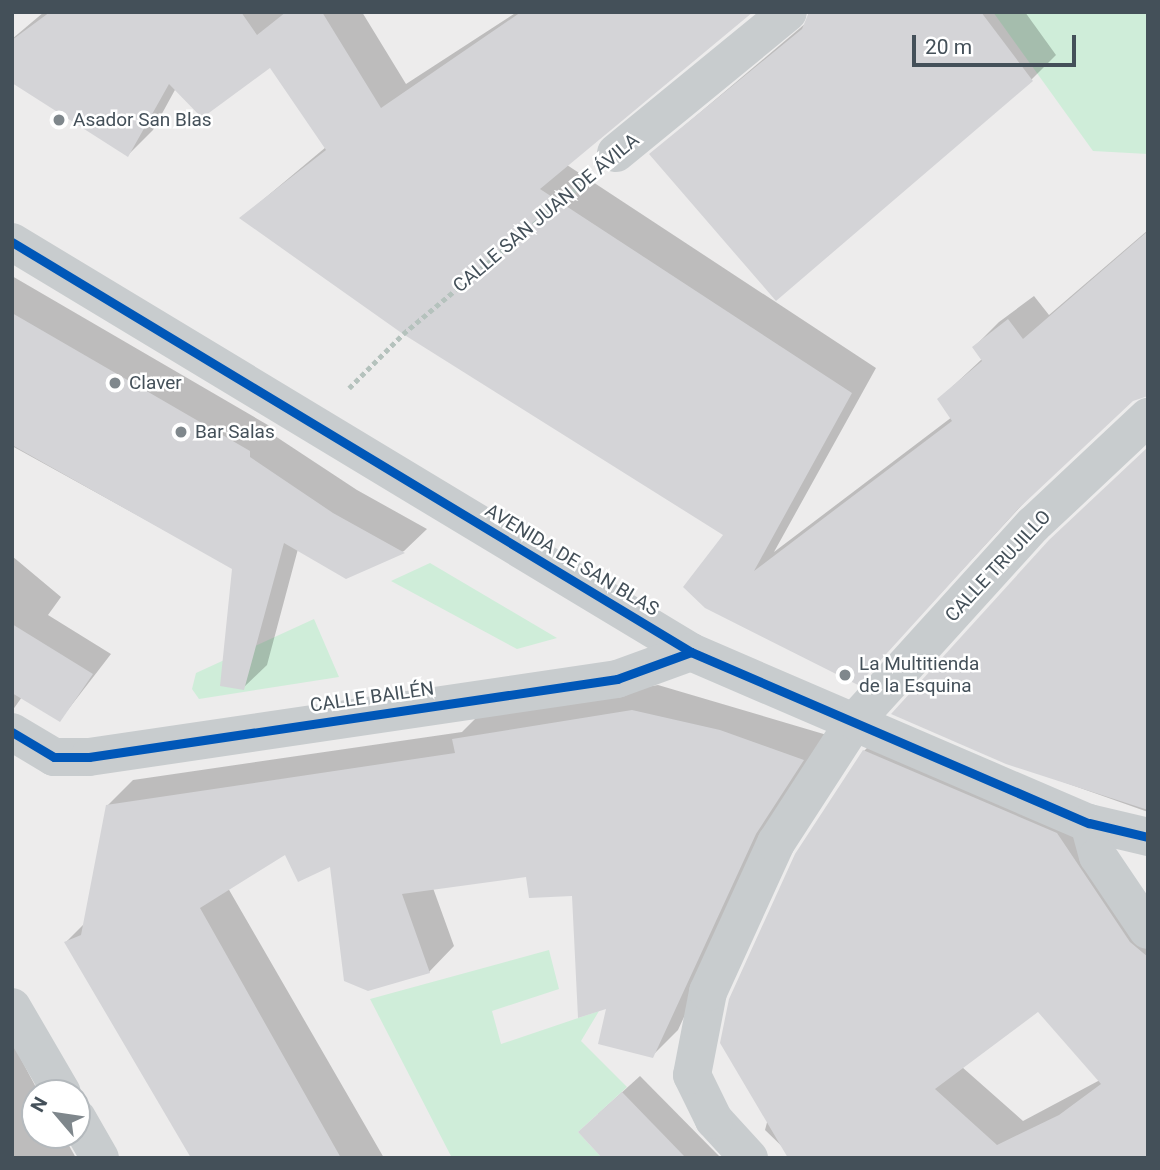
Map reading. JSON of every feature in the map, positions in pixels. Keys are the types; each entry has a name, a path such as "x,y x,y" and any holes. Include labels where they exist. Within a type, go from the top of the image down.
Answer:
{"street":[{"name":"CALLE SAN JUAN DE ÁVILA","path":"617,153 788,12"},
{"name":"AVENIDA DE SAN BLAS","path":"12,242 691,652 1088,823 1148,836"},
{"name":"CALLE TRUJILLO","path":"749,1158 714,1120 692,1075 708,992 776,843 855,721 1033,525 1148,417"},
{"name":"CALLE BAILÉN","path":"12,732 54,757 89,757 617,679 691,652"},
{"path":"1088,823 1098,856 1148,930"},
{"path":"12,1007 54,1079"},
{"path":"91,1142 100,1158"}],"green space":[{"path":"993,12 1148,12 1148,154 1093,151"},
{"path":"430,563 557,638 517,649 391,581"},
{"path":"314,619 339,677 199,699 192,689 196,673"},
{"path":"549,950 559,989 492,1011 501,1044 599,1011 581,1041 627,1087 578,1132 602,1158 452,1158 370,999"}],"building":[{"path":"50,12 241,12 257,35 286,12 322,12 381,108 521,12 753,12 540,189 852,393 754,571 952,421 937,399 982,361 972,347 1008,319 1023,339 1148,231 1148,396 1133,401 1018,509 858,685 705,608 683,587 723,535 403,334 239,218 326,150 270,68 202,118 169,84 128,157 12,83 12,40"},
{"path":"809,12 981,12 1033,81 776,301 649,154 802,29"},
{"path":"12,313 250,451 250,457 333,513 405,553 346,579 284,543 244,690 220,686 232,569 12,445"},
{"path":"1148,447 1148,810 1006,764 891,714 1049,540"},
{"path":"12,624 93,674 60,722 12,693"},
{"path":"632,710 720,730 804,760 756,834 653,1058 598,1044 606,1009 578,1018 572,896 529,898 526,877 402,894 430,973 368,991 344,981 330,867 298,882 285,855 200,908 341,1158 191,1158 64,942 81,935 106,805 455,753 452,739"},
{"path":"863,750 1057,833 1130,942 1148,957 1148,1158 788,1158 720,1043 729,999 795,854","holes":["1038,1012 1101,1084 1059,1115 997,1145 935,1089"]},
{"path":"622,1092 686,1158 602,1158 578,1132"}],"cycle path":[{"path":"12,242 691,652 1089,823 1148,837"},
{"path":"12,732 54,757 89,757 617,679 691,652"}],"place":[{"name":"Asador San Blas","path":"59,120"},
{"name":"Claver","path":"115,383"},
{"name":"Bar Salas","path":"181,432"},
{"name":"La Multitienda de la Esquina","path":"845,675"}]}
